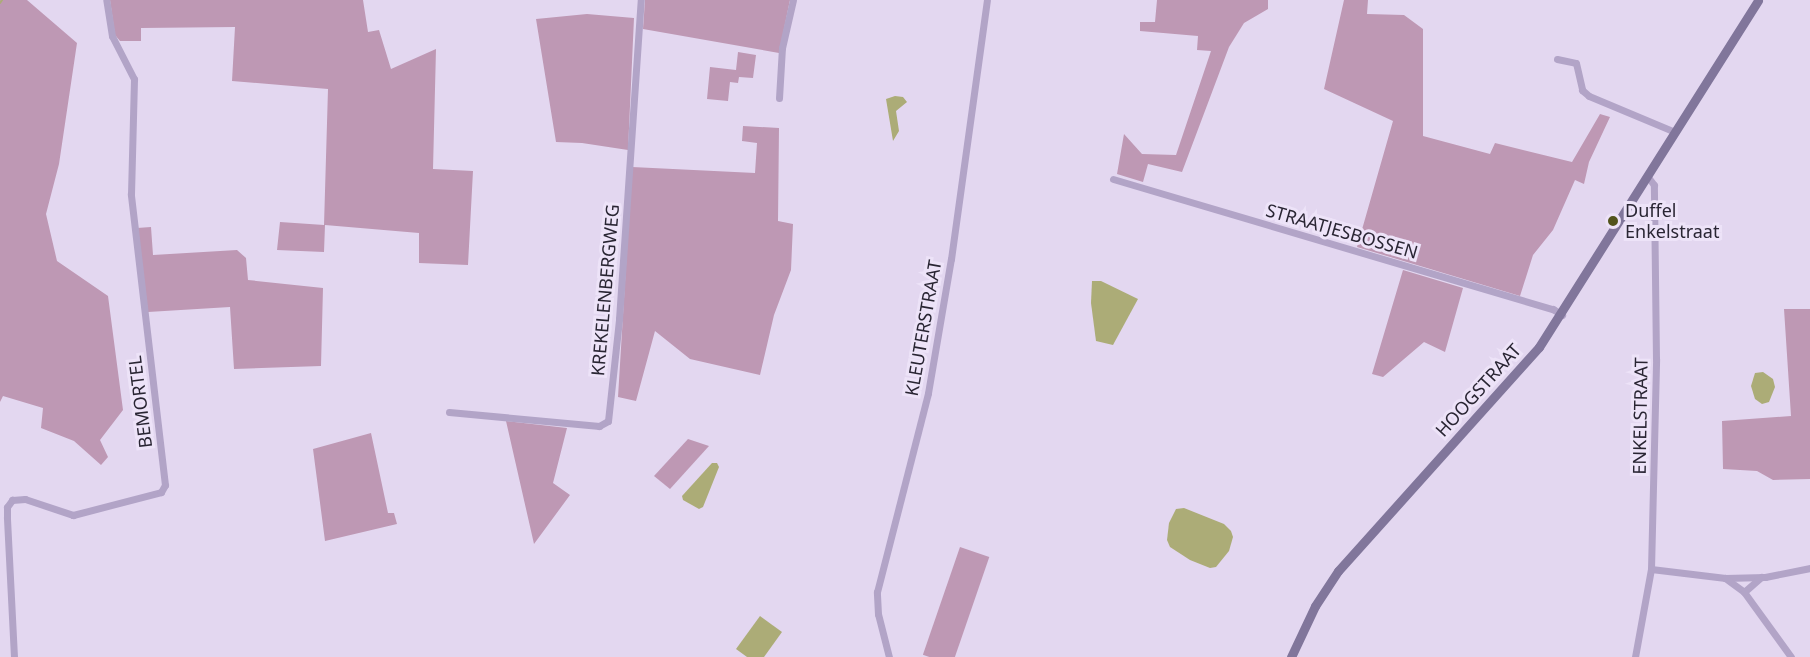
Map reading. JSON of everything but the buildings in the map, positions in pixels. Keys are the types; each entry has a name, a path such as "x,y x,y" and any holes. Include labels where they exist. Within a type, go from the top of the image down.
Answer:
{"street":[{"name":"BEMORTEL","path":"14,657 7,517 12,500 25,499 73,515 161,492 165,485 130,194 134,79 112,36 106,0"},
{"name":"KREKELENBERGWEG","path":"449,412 599,426 608,421 619,319 641,0"},
{"path":"779,98 782,48 793,0"},
{"name":"KLEUTERSTRAAT","path":"889,657 878,614 877,592 928,393 952,248 987,0"},
{"name":"HOOGSTRAAT","path":"1291,657 1315,606 1338,571 1513,378 1562,315 1758,0"},
{"path":"1557,59 1576,63 1582,90 1589,96 1676,132"},
{"name":"ENKELSTRAAT","path":"1635,657 1651,569 1656,359 1654,185 1648,177"},
{"name":"STRAATJESBOSSEN","path":"1113,179 1542,306 1562,315"},
{"path":"1651,569 1725,578 1761,577 1810,568"},
{"path":"1744,592 1761,577"},
{"path":"1725,578 1744,592 1791,657"}],"shaded area":[{"path":"0,0 27,0 77,43 59,164 46,214 57,261 108,296 123,410 100,440 108,457 101,465 74,441 41,428 43,408 3,396 0,402"},
{"path":"110,0 363,0 368,32 379,30 391,69 436,49 433,169 473,171 468,265 419,263 419,233 325,225 324,252 277,250 280,222 324,225 328,89 232,81 235,27 141,28 141,41 120,41 115,35"},
{"path":"645,0 790,0 779,53 643,29"},
{"path":"1157,0 1268,0 1268,9 1244,23 1229,47 1182,172 1148,164 1143,182 1117,174 1124,134 1142,154 1176,155 1211,51 1197,50 1198,36 1140,31 1140,22 1155,22"},
{"path":"1344,0 1368,0 1367,14 1404,15 1423,29 1423,136 1490,154 1495,143 1572,162 1600,114 1610,117 1589,162 1584,184 1575,180 1553,230 1533,255 1520,296 1357,247 1393,121 1324,89"},
{"path":"587,14 634,18 628,150 582,143 556,142 536,19"},
{"path":"738,52 756,55 753,78 739,77 738,83 730,82 728,101 707,99 710,67 736,70"},
{"path":"895,96 903,97 907,102 896,111 899,131 893,141 886,99"},
{"path":"743,126 779,128 778,221 793,224 791,270 774,315 760,375 690,359 655,331 636,401 618,397 632,167 755,173 757,143 742,141"},
{"path":"151,227 153,255 237,250 246,258 248,280 323,288 321,366 234,369 230,307 148,312 137,228"},
{"path":"1403,270 1463,288 1445,352 1424,342 1383,377 1372,374"},
{"path":"1092,281 1101,281 1138,299 1113,345 1096,341 1091,303"},
{"path":"1784,309 1810,309 1810,479 1773,480 1757,471 1723,469 1722,421 1791,416"},
{"path":"1763,372 1773,379 1775,387 1769,402 1762,404 1755,399 1751,386 1755,373"},
{"path":"506,421 567,428 553,483 570,495 534,544"},
{"path":"371,433 388,513 394,513 397,524 325,541 313,449"},
{"path":"688,439 709,446 670,489 654,476"},
{"path":"712,463 717,463 719,467 703,507 699,509 683,500 682,496"},
{"path":"1184,508 1224,524 1231,531 1233,537 1229,551 1216,567 1210,568 1190,560 1170,547 1167,540 1169,523 1176,509"},
{"path":"960,547 989,557 955,657 923,655"},
{"path":"760,616 782,632 764,657 747,657 736,649"}],"place":[{"name":"Duffel Enkelstraat","path":"1613,221"}]}
